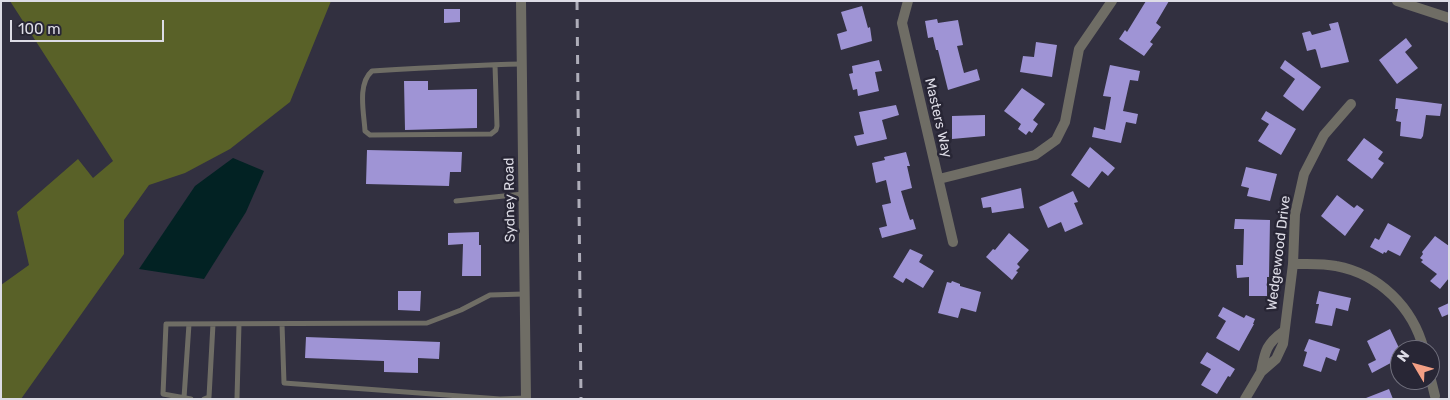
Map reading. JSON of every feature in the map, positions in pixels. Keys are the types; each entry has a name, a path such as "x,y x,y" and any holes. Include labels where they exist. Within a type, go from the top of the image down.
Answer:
{"street":[{"name":"Sydney Road","path":"521,1 526,398"},
{"name":"Masters Way","path":"908,1 902,23 954,242"},
{"path":"939,179 1035,155 1056,140 1065,122 1079,49 1112,1"},
{"path":"1396,1 1449,18"},
{"name":"Wedgewood Drive","path":"1246,398 1261,372 1265,349 1284,330 1293,264 1294,214 1304,174 1324,135 1351,104"},
{"path":"1293,264 1334,265 1354,270 1376,281 1395,296 1421,340"},
{"path":"1434,390 1435,396"}],"lane":[{"path":"495,65 497,126 496,130 491,134 370,135 365,131 364,83 372,71 495,65 522,64"},
{"path":"456,201 523,194"},
{"path":"191,399 163,394 166,324 427,323 461,310 490,295 524,294"},
{"path":"184,398 189,324"},
{"path":"204,399 209,397 213,324"},
{"path":"237,398 239,324"},
{"path":"282,324 284,383 500,399 526,398"}],"green space":[{"path":"10,1 331,1 290,102 230,149 185,173 149,185 124,220 124,254 21,399 1,399 1,285 29,265 17,212 78,159 93,178 113,161"}],"shaded area":[{"path":"233,158 264,171 246,212 204,279 139,269 195,186"}],"building":[{"path":"1146,1 1169,1 1156,23 1161,27 1150,42 1153,44 1144,56 1119,39 1125,30 1127,32"},
{"path":"862,6 868,28 870,27 872,41 841,50 837,34 847,31 841,12"},
{"path":"444,9 460,9 460,22 444,23"},
{"path":"937,19 938,23 958,20 963,45 957,46 964,73 977,69 980,80 948,90 938,50 936,50 933,37 928,38 925,21"},
{"path":"1338,22 1349,62 1321,68 1316,50 1307,51 1302,33 1310,31 1312,35 1331,30 1329,24"},
{"path":"1406,38 1412,46 1405,52 1418,68 1397,84 1379,60"},
{"path":"1036,42 1057,45 1052,77 1020,72 1023,56 1034,57"},
{"path":"879,60 882,71 875,72 879,91 858,96 857,89 853,90 849,74 853,73 852,66"},
{"path":"1285,60 1321,87 1303,111 1283,96 1295,79 1280,68"},
{"path":"1110,65 1140,71 1138,81 1130,80 1123,111 1138,114 1136,124 1126,122 1121,143 1092,137 1094,127 1105,130 1111,97 1103,96"},
{"path":"404,81 428,81 428,90 477,89 477,128 405,130"},
{"path":"1022,88 1045,104 1033,120 1038,124 1032,133 1029,131 1026,135 1018,129 1021,124 1004,111"},
{"path":"1396,98 1442,104 1440,116 1426,115 1421,139 1400,136 1401,122 1396,121 1398,109 1395,109"},
{"path":"896,105 899,115 882,120 887,139 857,146 854,136 864,134 859,112"},
{"path":"1266,111 1296,129 1281,155 1258,141 1269,124 1261,119"},
{"path":"985,115 985,136 952,139 952,116"},
{"path":"1364,138 1383,152 1378,159 1384,163 1372,179 1347,160"},
{"path":"1090,147 1115,168 1108,176 1102,171 1089,188 1071,175"},
{"path":"367,150 462,152 461,172 450,172 449,186 366,184"},
{"path":"906,152 910,166 907,166 912,188 901,191 910,220 913,219 916,229 882,238 879,228 887,226 882,205 891,203 886,180 876,183 872,163 885,160 884,157"},
{"path":"1246,167 1277,174 1270,201 1247,196 1249,188 1241,186"},
{"path":"1021,188 1024,208 992,213 991,207 983,208 981,198"},
{"path":"1073,191 1078,202 1074,203 1083,224 1065,232 1061,222 1048,228 1039,207"},
{"path":"1337,195 1354,208 1357,205 1364,210 1345,236 1321,216"},
{"path":"1235,219 1270,220 1267,296 1249,296 1249,277 1237,278 1236,265 1243,265 1244,229 1234,229"},
{"path":"1388,223 1411,236 1400,256 1388,250 1383,254 1370,247 1375,238 1379,240"},
{"path":"479,232 481,276 462,276 463,244 448,245 448,233"},
{"path":"1009,233 1029,250 1017,264 1020,267 1012,280 986,257 993,249 995,250"},
{"path":"1435,236 1449,246 1449,278 1440,289 1430,281 1437,274 1421,262 1423,260 1420,258 1423,254 1422,252"},
{"path":"910,249 923,255 919,262 934,271 923,288 906,278 903,283 893,277"},
{"path":"952,281 960,284 960,286 981,292 976,312 961,308 958,318 938,313 947,282 951,283"},
{"path":"398,291 421,291 420,311 398,310"},
{"path":"1319,291 1351,298 1348,311 1336,308 1332,326 1315,323 1319,304 1316,304"},
{"path":"1449,303 1449,314 1442,317 1438,308"},
{"path":"1223,307 1244,318 1246,315 1255,319 1239,351 1216,338 1226,321 1218,316"},
{"path":"1390,329 1395,340 1390,340 1390,363 1372,373 1368,364 1376,360 1367,341"},
{"path":"306,337 440,342 439,359 418,358 418,373 384,372 384,361 305,358"},
{"path":"1309,339 1340,349 1336,361 1326,357 1321,372 1303,366 1307,352 1304,351"},
{"path":"1207,352 1235,369 1230,377 1228,376 1217,394 1201,385 1211,369 1200,363"},
{"path":"1389,389 1393,399 1366,399 1366,398"}],"railway":[{"path":"577,1 581,399"}]}
